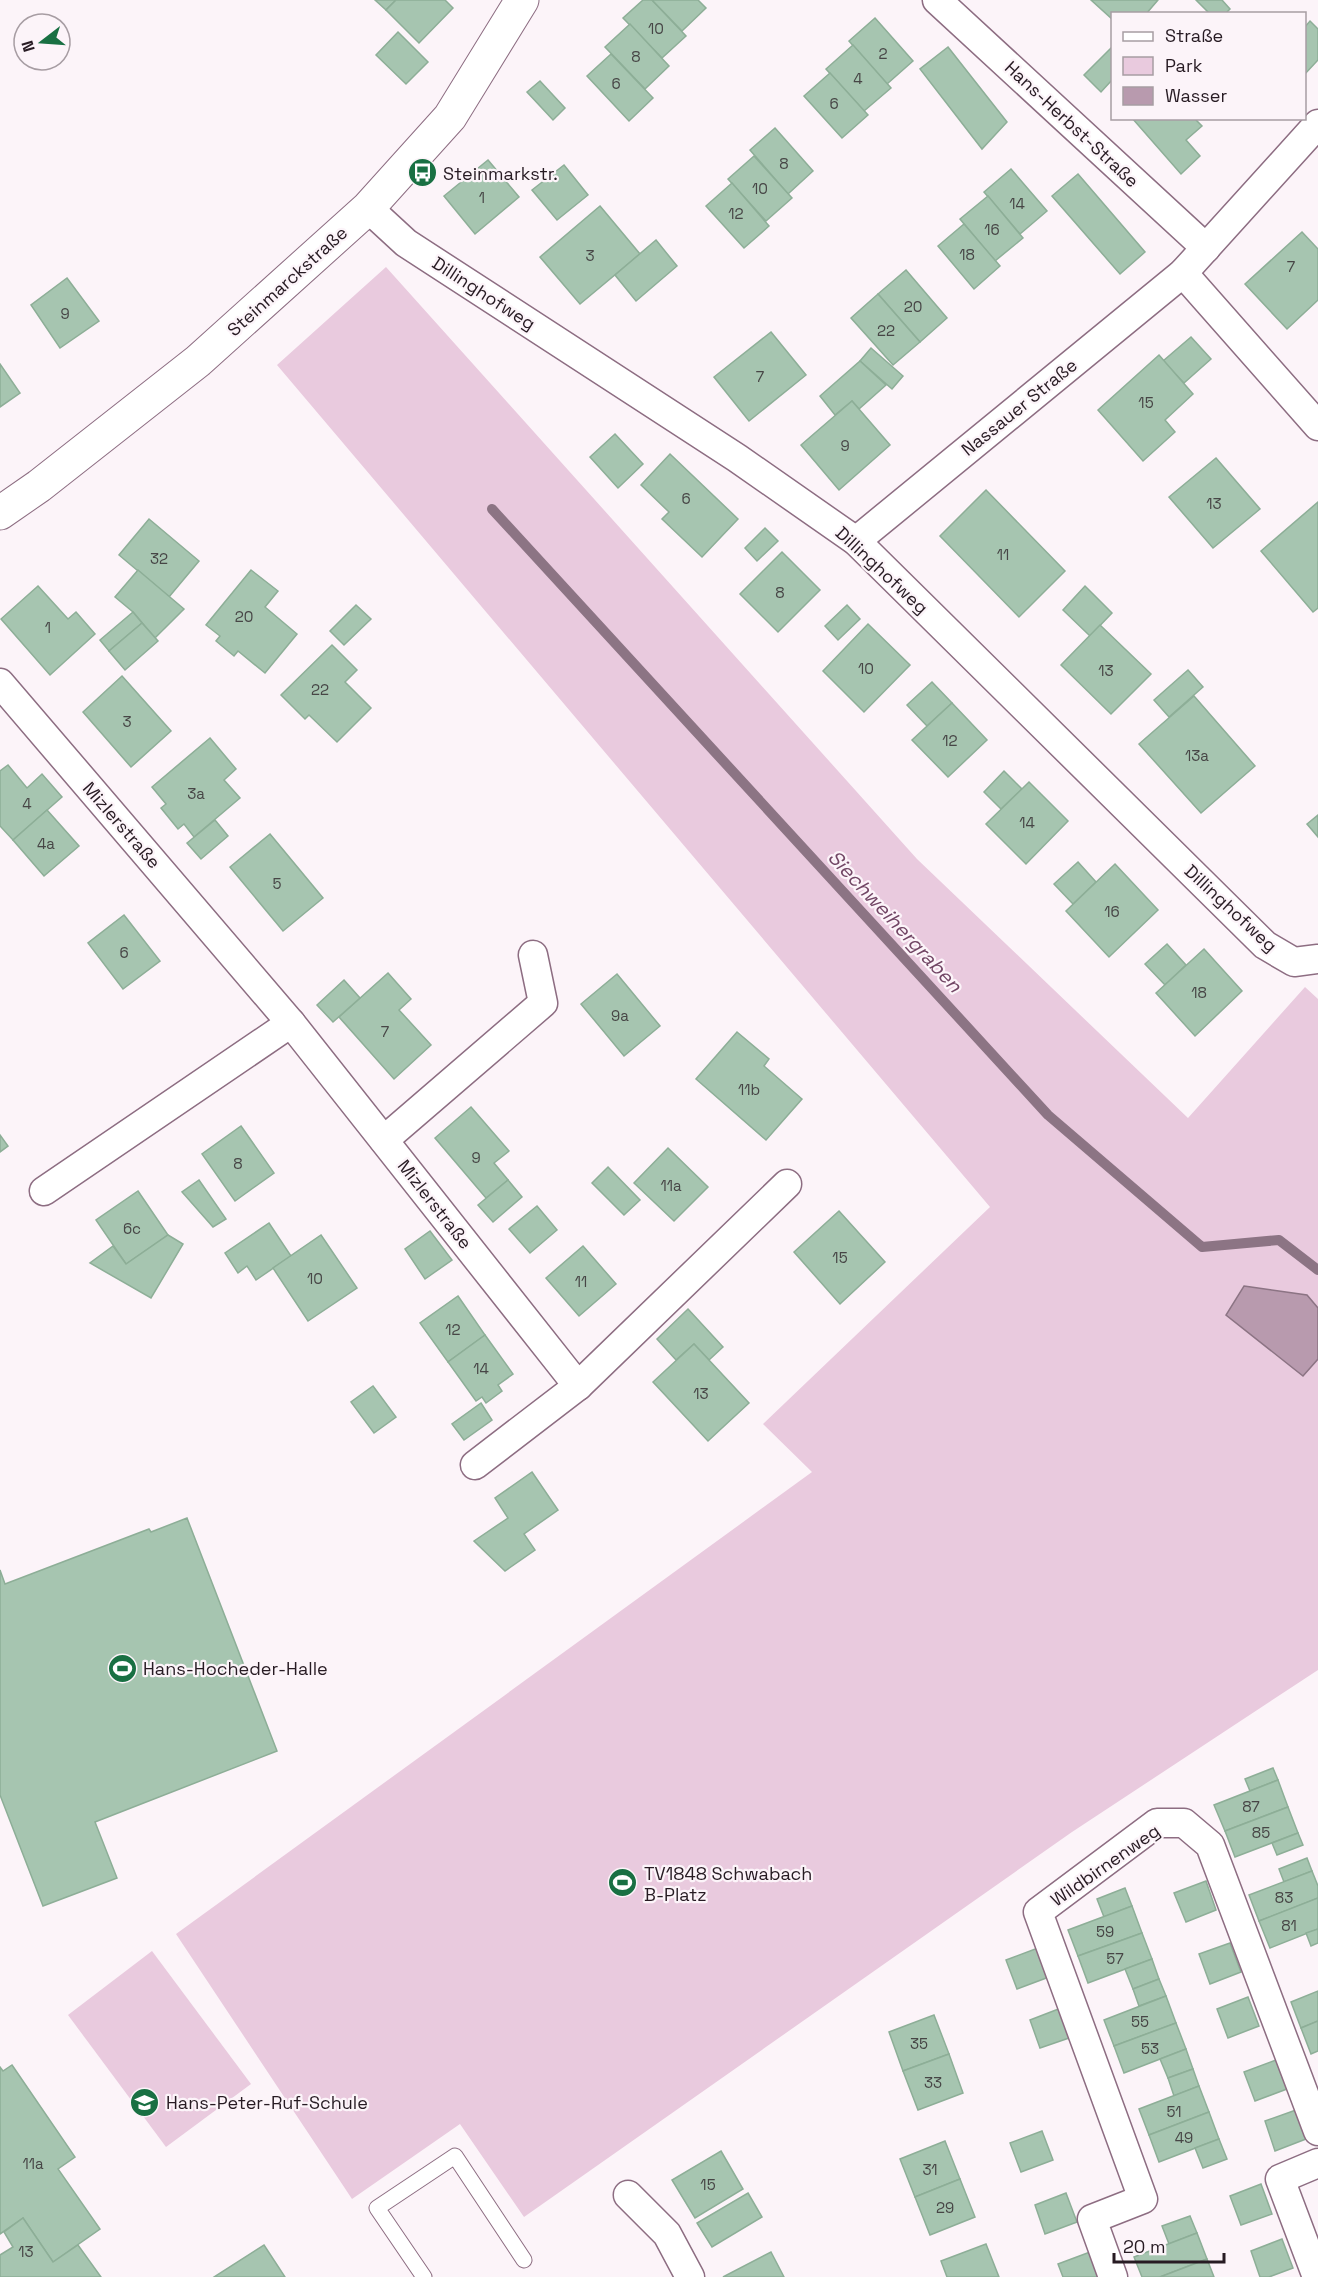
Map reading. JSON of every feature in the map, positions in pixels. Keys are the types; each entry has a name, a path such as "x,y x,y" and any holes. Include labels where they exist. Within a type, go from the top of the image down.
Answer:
{"street":[{"name":"Steinmarckstraße","path":"0,513 39,486 198,361 368,208 450,117 522,0"},
{"name":"Hans-Herbst-Straße","path":"938,0 1206,248"},
{"name":"Nassauer Straße","path":"856,541 1183,273 1318,124"},
{"name":"Dillinghofweg","path":"368,208 406,243 737,458 856,541 1265,945 1294,962 1318,958"},
{"path":"1183,273 1318,426"},
{"name":"Mizlerstraße","path":"0,683 291,1023 578,1386"},
{"path":"384,1140 543,1003 533,955"},
{"path":"44,1191 291,1023"},
{"path":"475,1465 578,1386 787,1184"},
{"name":"Wildbirnenweg","path":"1113,2277 1092,2219 1143,2199 1038,1912 1157,1823 1184,1823 1210,1845 1318,2132"},
{"path":"1317,2277 1280,2180 1318,2163"},
{"path":"628,2195 667,2234 690,2277"}],"lane":[{"path":"424,2277 377,2208 455,2156 524,2260"}],"green space":[{"path":"386,267 917,859 1188,1118 1305,987 1318,999 1318,1670 1072,1832 524,2217 460,2124 352,2199 176,1934 812,1472 763,1424 990,1207 277,365"},
{"path":"152,1951 251,2084 166,2147 68,2015"}],"water":[{"path":"1244,1286 1307,1295 1318,1308 1318,1359 1303,1376 1226,1315"}],"building":[{"path":"375,0 396,0 386,10"},
{"path":"396,0 445,0 453,8 419,43 386,10"},
{"path":"643,0 652,0 686,36 662,58 623,18"},
{"path":"652,0 698,0 706,8 682,31"},
{"path":"1091,0 1158,0 1148,12 1111,12 1111,18"},
{"path":"1196,0 1222,0 1230,9 1227,12 1208,12"},
{"path":"875,18 913,61 887,84 849,41"},
{"path":"1310,21 1318,29 1318,60 1306,73 1306,26"},
{"path":"630,24 669,66 645,89 605,47"},
{"path":"398,32 428,62 406,84 376,55"},
{"path":"853,45 891,88 864,111 826,69"},
{"path":"948,47 1007,122 982,149 920,69"},
{"path":"1111,48 1111,81 1101,92 1084,75"},
{"path":"611,54 653,98 629,121 587,76"},
{"path":"830,73 868,115 842,138 804,96"},
{"path":"540,81 565,108 553,120 527,92"},
{"path":"1134,120 1196,120 1202,126 1186,140 1200,156 1181,174"},
{"path":"775,128 813,171 788,194 750,150"},
{"path":"754,156 792,198 766,221 728,179"},
{"path":"488,160 519,197 475,234 444,196"},
{"path":"564,165 588,195 557,220 532,190"},
{"path":"1011,169 1047,211 1020,234 984,192"},
{"path":"1078,174 1145,252 1120,274 1052,196"},
{"path":"732,183 769,226 744,248 706,206"},
{"path":"988,196 1023,238 995,261 960,219"},
{"path":"600,206 640,254 580,304 540,257"},
{"path":"964,224 1000,266 974,289 938,246"},
{"path":"1302,232 1318,249 1318,300 1287,329 1245,284"},
{"path":"656,240 677,266 636,301 615,275"},
{"path":"906,270 947,318 920,342 878,294"},
{"path":"67,278 99,321 60,348 31,305"},
{"path":"878,294 920,342 893,365 851,318"},
{"path":"771,332 806,375 749,421 714,377"},
{"path":"1191,337 1211,359 1184,383 1163,361"},
{"path":"871,348 903,376 892,389 860,361"},
{"path":"1159,355 1193,394 1165,420 1175,432 1143,461 1098,410"},
{"path":"860,361 886,385 859,409 852,401 835,415 820,396"},
{"path":"0,364 20,393 0,407"},
{"path":"852,401 890,445 839,490 801,445"},
{"path":"615,434 643,464 618,488 590,457"},
{"path":"670,454 738,519 702,557 662,519 669,512 641,485"},
{"path":"1216,458 1260,509 1213,548 1169,497"},
{"path":"986,490 1065,571 1019,617 940,536"},
{"path":"1318,502 1318,608 1313,612 1261,551"},
{"path":"149,519 199,561 169,597 119,555"},
{"path":"765,528 778,541 757,561 745,548"},
{"path":"782,552 820,590 778,632 740,594"},
{"path":"138,570 184,609 155,638 133,612 115,597"},
{"path":"251,570 278,591 265,607 297,634 265,673 238,651 234,656 216,641 220,636 206,625"},
{"path":"38,586 68,619 76,612 95,634 50,675 1,619"},
{"path":"1085,586 1112,613 1090,636 1063,610"},
{"path":"356,605 371,619 344,645 330,631"},
{"path":"847,605 860,619 838,640 825,626"},
{"path":"133,612 142,623 109,651 100,640"},
{"path":"142,623 158,641 125,670 109,651"},
{"path":"868,624 910,665 864,712 823,671"},
{"path":"1100,625 1151,674 1111,714 1061,665"},
{"path":"332,645 357,670 345,682 371,708 337,742 309,715 305,719 281,695"},
{"path":"1188,670 1203,687 1169,717 1154,700"},
{"path":"122,676 171,731 131,767 83,712"},
{"path":"932,682 952,703 927,726 907,705"},
{"path":"1194,696 1255,766 1201,813 1139,744"},
{"path":"952,703 987,740 948,777 912,740"},
{"path":"210,738 236,769 224,780 240,798 194,837 184,824 178,829 161,808 166,804 152,787"},
{"path":"8,765 27,788 42,774 62,797 13,840 0,826 0,771"},
{"path":"1004,771 1022,789 1001,809 984,792"},
{"path":"1029,782 1068,821 1026,864 986,824"},
{"path":"47,810 79,846 44,876 13,840"},
{"path":"1318,815 1318,837 1307,824"},
{"path":"215,820 228,836 201,859 187,843"},
{"path":"270,834 323,898 283,931 230,867"},
{"path":"1078,862 1096,882 1073,904 1054,884"},
{"path":"1115,864 1158,910 1109,957 1066,911"},
{"path":"124,915 160,961 123,989 88,943"},
{"path":"1167,944 1186,965 1165,985 1145,964"},
{"path":"1204,949 1242,991 1195,1036 1156,993"},
{"path":"388,973 411,999 399,1010 431,1045 394,1079 339,1017"},
{"path":"617,974 660,1026 624,1056 581,1004"},
{"path":"344,980 360,998 333,1022 317,1005"},
{"path":"737,1032 769,1059 764,1066 802,1099 766,1140 696,1079"},
{"path":"471,1107 509,1151 494,1163 508,1180 486,1198 435,1138"},
{"path":"241,1126 274,1173 235,1201 202,1154"},
{"path":"0,1135 8,1146 0,1152"},
{"path":"668,1148 708,1187 674,1221 634,1183"},
{"path":"608,1167 640,1200 624,1215 592,1183"},
{"path":"199,1180 226,1219 213,1227 182,1192"},
{"path":"508,1180 522,1197 493,1222 478,1205"},
{"path":"138,1191 168,1235 126,1264 96,1220"},
{"path":"537,1206 557,1230 530,1253 509,1229"},
{"path":"839,1211 885,1262 840,1304 794,1252"},
{"path":"269,1223 291,1256 256,1280 247,1266 238,1273 225,1253"},
{"path":"430,1231 452,1260 425,1279 405,1249"},
{"path":"168,1235 183,1244 151,1298 90,1263 113,1246 126,1264"},
{"path":"321,1235 357,1288 308,1321 273,1268"},
{"path":"583,1246 616,1284 579,1316 546,1278"},
{"path":"458,1296 485,1335 448,1362 420,1323"},
{"path":"688,1309 723,1347 709,1360 694,1344 676,1360 657,1339"},
{"path":"485,1335 513,1374 498,1385 502,1391 486,1403 482,1397 476,1401 448,1362"},
{"path":"694,1344 749,1403 708,1441 653,1382"},
{"path":"373,1386 396,1417 374,1433 351,1402"},
{"path":"481,1403 492,1420 464,1440 452,1424"},
{"path":"532,1472 558,1510 524,1534 535,1550 505,1571 474,1541 508,1518 495,1498"},
{"name":"Hans-Hocheder-Halle","path":"187,1518 277,1751 95,1822 117,1878 43,1906 0,1795 0,1570 5,1584 149,1529 151,1532"},
{"path":"1273,1768 1278,1780 1250,1791 1245,1779"},
{"path":"1278,1780 1288,1807 1225,1831 1214,1805"},
{"path":"1288,1807 1298,1833 1235,1857 1225,1831"},
{"path":"1298,1833 1303,1845 1277,1855 1272,1843"},
{"path":"1307,1858 1312,1871 1284,1882 1279,1869"},
{"path":"1312,1871 1318,1886 1318,1898 1259,1921 1249,1895"},
{"path":"1206,1881 1216,1910 1186,1922 1174,1893"},
{"path":"1125,1888 1132,1906 1104,1917 1097,1899"},
{"path":"1318,1898 1318,1929 1270,1948 1259,1921"},
{"path":"1132,1906 1142,1933 1078,1956 1068,1930"},
{"path":"1318,1929 1318,1943 1311,1946 1306,1933"},
{"path":"1142,1933 1152,1959 1088,1983 1078,1956"},
{"path":"1230,1943 1241,1972 1210,1984 1199,1954"},
{"path":"1038,1948 1049,1977 1017,1989 1006,1960"},
{"path":"1152,1959 1159,1979 1133,1989 1125,1969"},
{"path":"1159,1979 1166,1996 1139,2006 1133,1989"},
{"path":"1318,1991 1318,2021 1301,2028 1291,2002"},
{"path":"1166,1996 1176,2023 1114,2046 1104,2020"},
{"path":"1248,1997 1259,2026 1228,2038 1217,2009"},
{"path":"1061,2008 1072,2037 1040,2048 1030,2020"},
{"path":"934,2015 949,2054 903,2071 889,2032"},
{"path":"1318,2021 1318,2051 1311,2054 1301,2028"},
{"path":"1176,2023 1186,2049 1124,2073 1114,2046"},
{"path":"1186,2049 1193,2069 1168,2078 1160,2059"},
{"path":"949,2054 963,2093 918,2110 903,2071"},
{"path":"1276,2060 1287,2089 1255,2101 1244,2072"},
{"path":"12,2065 75,2157 58,2169 100,2229 53,2262 23,2218 0,2234 0,2067 3,2071"},
{"path":"1193,2069 1199,2086 1174,2096 1168,2078"},
{"path":"1199,2086 1209,2112 1149,2135 1139,2109"},
{"path":"1296,2110 1306,2139 1275,2151 1265,2121"},
{"path":"1209,2112 1219,2139 1159,2162 1149,2135"},
{"path":"1042,2131 1053,2160 1021,2172 1010,2143"},
{"path":"1219,2139 1227,2159 1203,2168 1195,2148"},
{"path":"945,2141 960,2179 915,2197 900,2159"},
{"path":"721,2151 743,2189 695,2218 672,2180"},
{"path":"960,2179 975,2217 930,2235 915,2197"},
{"path":"1261,2184 1272,2214 1241,2225 1230,2196"},
{"path":"748,2193 762,2217 712,2247 697,2223"},
{"path":"1066,2193 1077,2222 1045,2234 1035,2205"},
{"path":"1190,2216 1197,2233 1169,2244 1162,2226"},
{"path":"23,2218 53,2262 78,2245 101,2277 0,2277 0,2255 13,2247 4,2232"},
{"path":"1197,2233 1207,2259 1160,2277 1142,2277 1134,2257"},
{"path":"1282,2239 1293,2268 1269,2277 1260,2277 1251,2251"},
{"path":"986,2244 999,2277 947,2277 941,2261"},
{"path":"264,2245 285,2277 214,2277"},
{"path":"771,2252 784,2277 723,2277"},
{"path":"1090,2252 1098,2277 1063,2277 1058,2264"},
{"path":"1207,2259 1214,2277 1160,2277"}],"waterway":[{"name":"Siechweihergraben","path":"492,509 1048,1115 1202,1247 1279,1240 1318,1270"}],"place":[{"name":"Steinmarkstr.","path":"422,173"},
{"name":"Hans-Hocheder-Halle","path":"122,1668"},
{"name":"TV1848 Schwabach B-Platz","path":"623,1883"},
{"name":"Hans-Peter-Ruf-Schule","path":"145,2102"}]}
